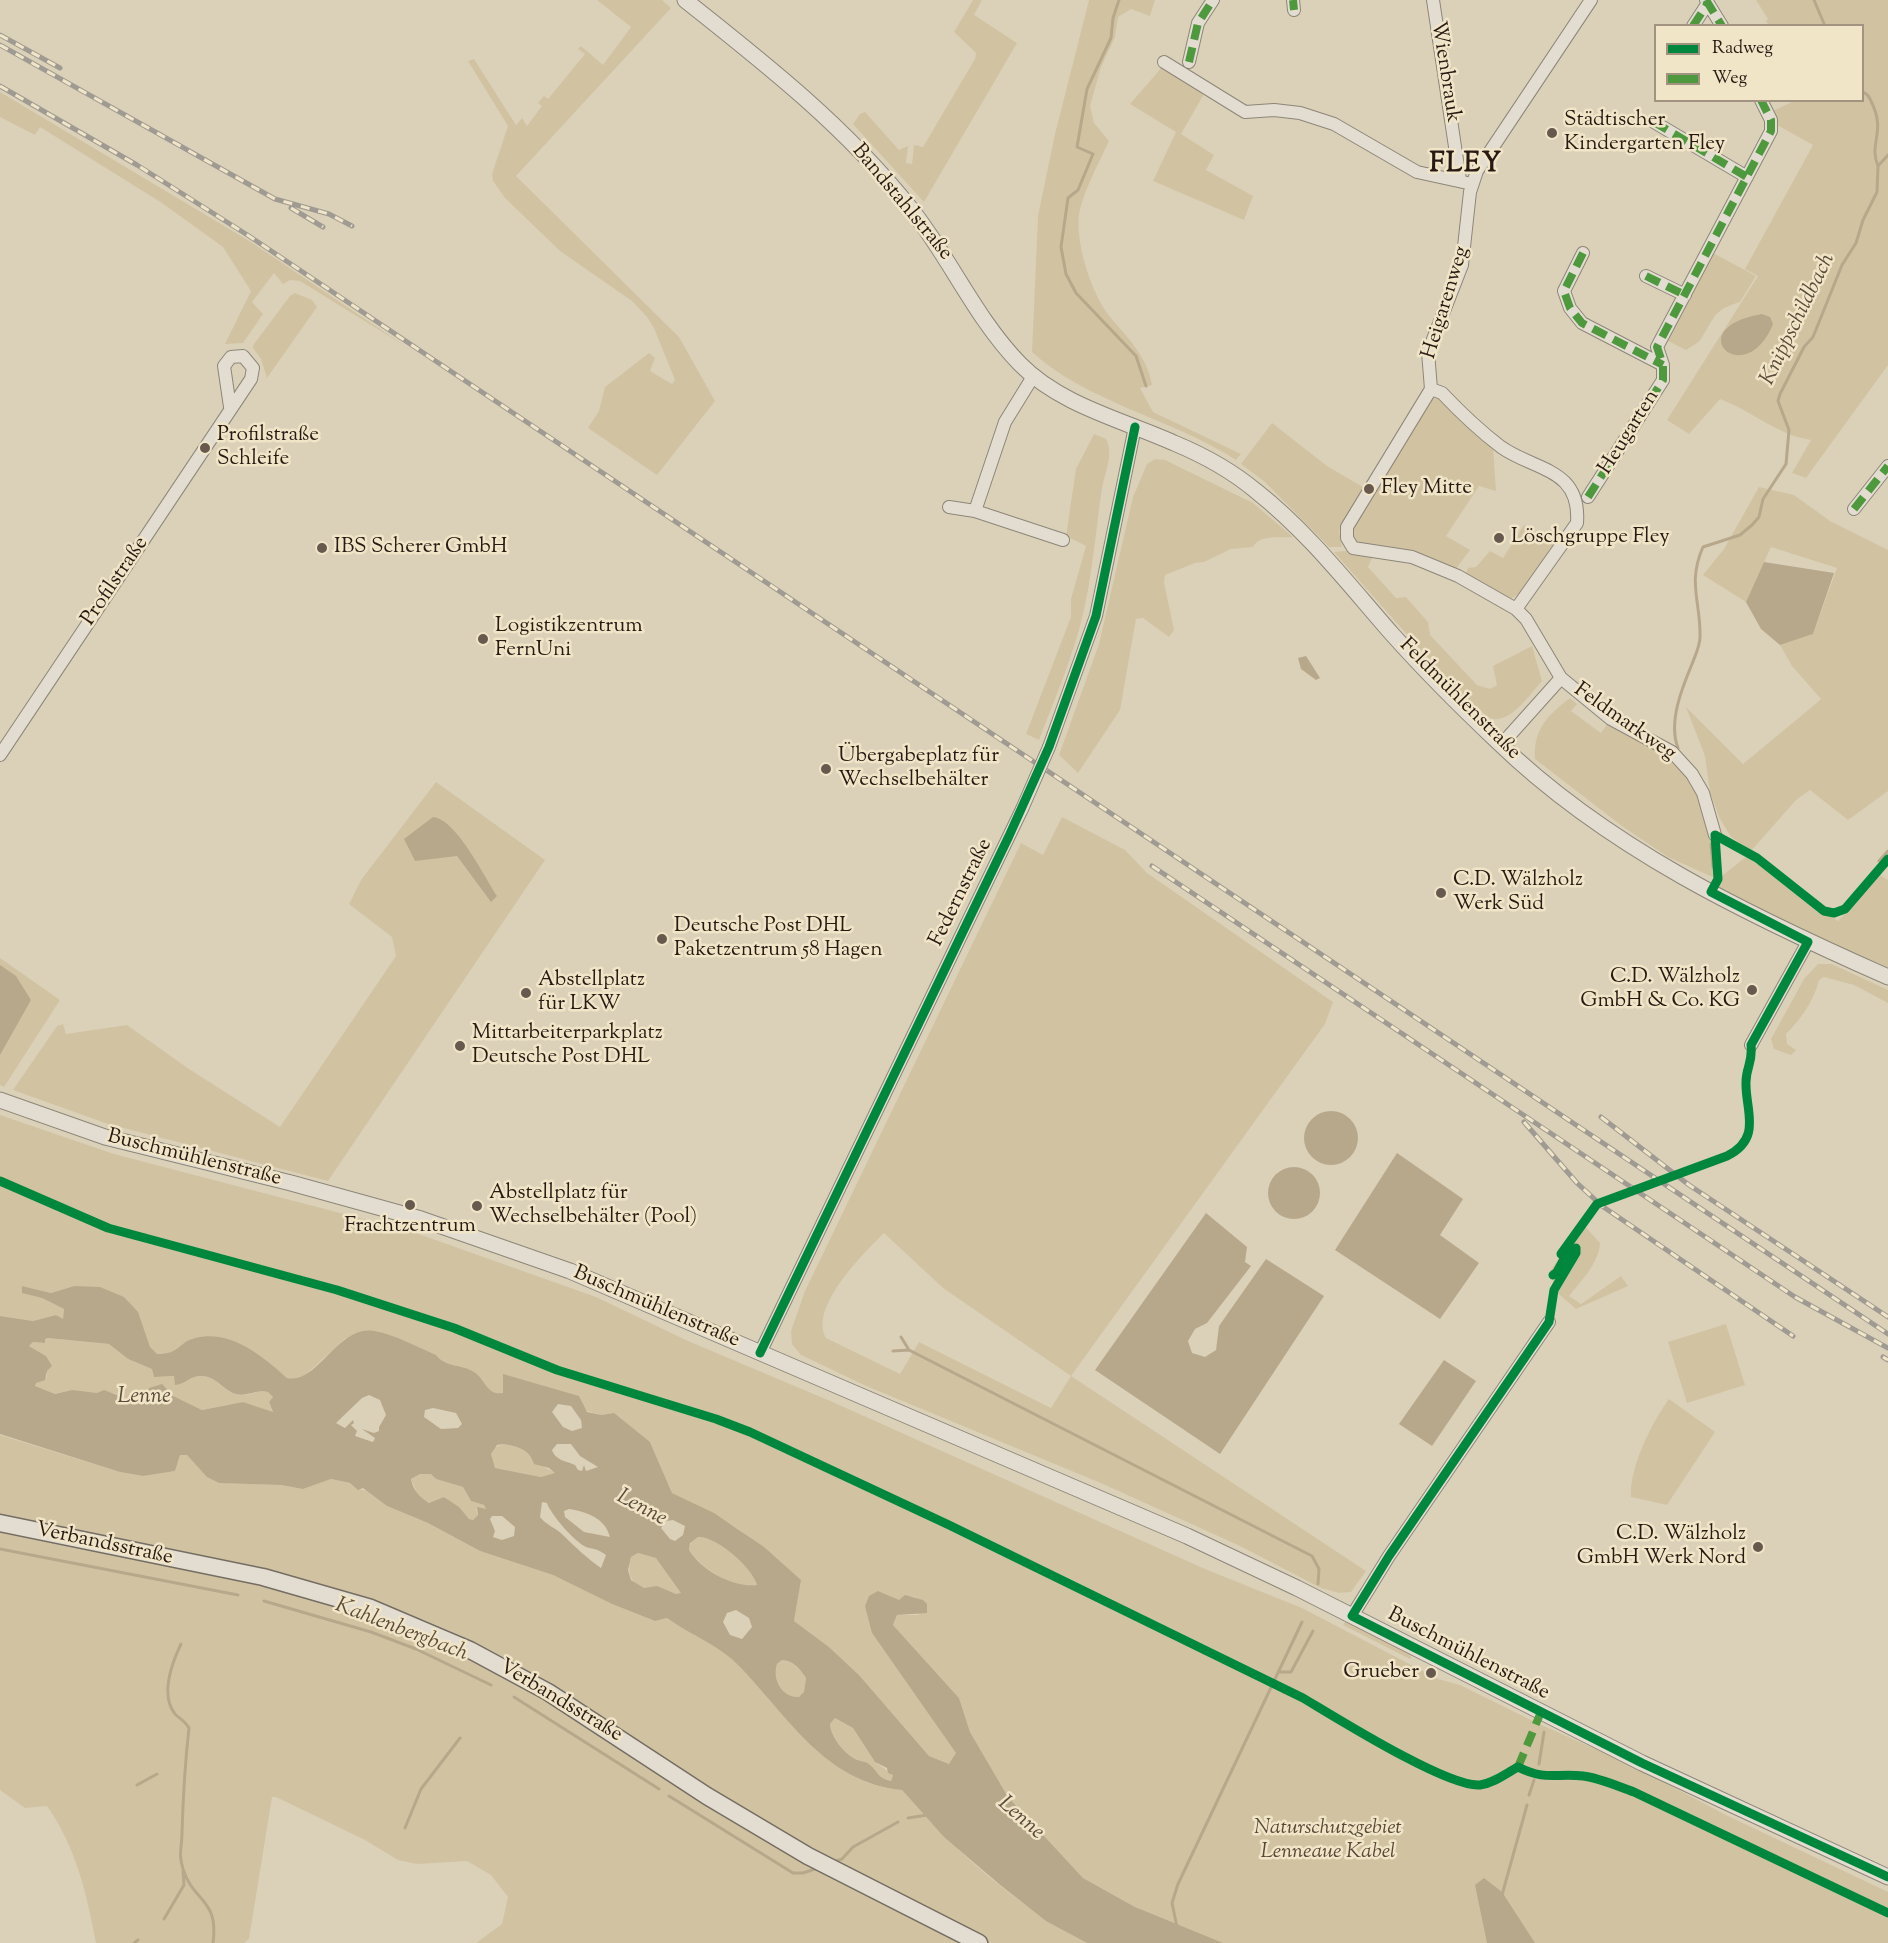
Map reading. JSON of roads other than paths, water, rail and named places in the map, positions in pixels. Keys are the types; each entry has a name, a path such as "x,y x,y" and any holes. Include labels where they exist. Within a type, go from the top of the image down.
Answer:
{"main road":[{"name":"Verbandsstraße","path":"0,1523 262,1577 372,1608 470,1650 522,1676 707,1796 808,1856 979,1943"}],"street":[{"name":"Bandstahlstraße","path":"685,0 806,99 872,164 935,240 1000,339 1023,367 1087,407 1135,427"},
{"path":"1189,62 1198,23 1213,0"},
{"name":"Wienbrauk","path":"1433,0 1466,182"},
{"name":"Heigarenweg","path":"1351,546 1347,538 1347,527 1431,389 1428,352 1462,265 1466,182 1477,171 1591,0"},
{"path":"1694,24 1707,1 1721,24"},
{"path":"1164,62 1245,112 1274,110 1300,113 1334,124 1417,172 1466,182"},
{"name":"Heugarten","path":"1588,498 1663,380 1663,365 1657,347 1772,131 1771,120 1762,102"},
{"path":"1654,122 1747,177"},
{"name":"Heugarten","path":"1584,253 1564,291 1570,308 1582,323 1663,365"},
{"path":"1646,276 1684,295"},
{"path":"975,511 1005,422 1034,375"},
{"path":"1431,389 1442,393 1503,448 1564,480 1574,497 1578,510 1576,523 1516,609"},
{"name":"Profilstraße","path":"0,755 230,407"},
{"name":"Feldmühlenstraße","path":"1135,427 1175,443 1225,469 1284,514 1420,666 1501,746 1566,798 1662,864 1809,942 1888,977"},
{"name":"Federnstraße","path":"760,1353 1022,809 1049,747 1096,616 1135,427"},
{"path":"1854,509 1888,466"},
{"path":"949,507 975,511 1063,540"},
{"name":"Feldmarkweg","path":"1351,546 1412,557 1458,576 1516,609 1526,619 1561,678 1611,719 1672,752 1692,774 1703,793 1715,835"},
{"name":"Feldmarkweg","path":"1501,746 1561,678"},
{"path":"1751,1045 1809,942"},
{"name":"Buschmühlenstraße","path":"0,1100 105,1137 358,1201 499,1245 580,1276 1187,1536 1352,1616 1642,1763 1888,1877"},
{"name":"Buschmühlenstraße","path":"1352,1616 1389,1556 1549,1322"}],"water":[{"path":"1762,314 1770,317 1773,324 1761,344 1748,354 1735,355 1726,350 1721,342 1724,331 1737,321"},
{"path":"1764,562 1834,573 1813,634 1780,645 1761,629 1746,602"},
{"path":"1306,656 1320,678 1316,680 1301,669 1298,658"},
{"path":"433,817 451,827 469,850 497,896 491,902 457,856 415,861 404,839"},
{"path":"0,965 16,976 31,1000 0,1055"},
{"path":"1331,1111 1341,1113 1350,1119 1356,1128 1358,1138 1356,1148 1350,1157 1341,1163 1331,1165 1321,1163 1312,1157 1306,1148 1304,1138 1306,1128 1312,1119 1321,1113"},
{"path":"1397,1153 1463,1199 1440,1235 1479,1263 1440,1319 1335,1250"},
{"path":"1289,1167 1299,1167 1313,1174 1320,1193 1313,1212 1299,1219 1289,1219 1279,1215 1272,1208 1268,1198 1268,1188 1272,1178 1279,1171"},
{"path":"1206,1213 1247,1247 1245,1262 1251,1266 1207,1323 1195,1329 1188,1341 1192,1353 1205,1357 1216,1350 1219,1326 1266,1259 1324,1296 1220,1454 1095,1370"},
{"name":"Lenne","path":"22,1286 51,1293 74,1286 100,1287 124,1297 138,1312 150,1347 157,1354 171,1352 195,1338 221,1337 257,1353 287,1378 298,1378 318,1365 349,1337 361,1332 374,1331 397,1338 436,1355 444,1362 474,1372 493,1392 503,1393 503,1374 579,1396 587,1412 602,1415 614,1413 650,1442 672,1493 714,1513 764,1547 801,1580 794,1621 829,1647 859,1675 929,1756 949,1764 956,1753 872,1633 865,1606 869,1596 878,1591 899,1600 905,1595 923,1600 927,1604 927,1613 897,1615 893,1625 959,1698 970,1732 1008,1797 1083,1878 1135,1907 1223,1943 1087,1943 1046,1921 999,1884 944,1837 902,1790 875,1785 851,1775 830,1761 810,1744 739,1666 713,1646 667,1618 655,1621 612,1604 553,1575 480,1551 428,1523 387,1506 363,1488 358,1490 350,1483 331,1479 303,1489 281,1485 219,1483 207,1477 187,1455 180,1455 175,1471 143,1476 120,1472 0,1434 0,1316 33,1321 56,1315 63,1319 64,1309 42,1298 22,1293","holes":["48,1338 109,1344 128,1359 152,1369 154,1377 174,1376 175,1385 200,1376 211,1378 236,1394 268,1392 273,1397 269,1402 273,1412 243,1402 202,1410 167,1393 167,1389 162,1384 149,1388 144,1398 124,1401 122,1397 104,1390 97,1393 72,1390 55,1394 35,1386 36,1383 45,1380 47,1371 52,1366 46,1356 29,1346 33,1342 45,1343 45,1339","369,1395 380,1400 386,1415 379,1431 374,1433 362,1429 375,1438 373,1442 355,1436 357,1431 351,1425 354,1423 353,1420 345,1428 336,1423 362,1398","558,1404 571,1406 581,1420 582,1428 572,1431 563,1427 552,1412","433,1408 456,1413 462,1424 458,1428 441,1429 424,1417 425,1410","503,1444 526,1451 534,1464 549,1468 555,1473 541,1477 495,1468 491,1454 497,1445","557,1444 571,1444 580,1456 598,1467 586,1471 584,1465 582,1471 578,1470 575,1465 556,1456 552,1450","420,1474 431,1474 436,1479 463,1487 471,1501 484,1505 486,1509 477,1507 478,1515 473,1520 469,1519 459,1507 444,1497 429,1503 413,1487 411,1479","542,1502 547,1503 558,1521 576,1540 606,1555 601,1568 540,1517","569,1509 589,1514 604,1525 610,1537 584,1532 565,1517 564,1511","492,1516 502,1516 515,1527 514,1536 502,1540 493,1537 495,1531 490,1519","673,1520 685,1526 683,1535 675,1541 670,1539 661,1528 666,1521","698,1537 705,1538 723,1547 741,1562 757,1585 729,1581 710,1571 689,1550 690,1543","638,1553 656,1558 681,1593 676,1594 657,1586 644,1588 631,1580 628,1570 631,1557","736,1610 749,1618 752,1627 742,1639 730,1635 723,1622 727,1613","782,1660 793,1664 806,1678 804,1692 799,1697 788,1694 783,1691 776,1676 777,1664","835,1718 853,1728 875,1762 887,1768 888,1773 893,1775 891,1781 880,1776 868,1763 851,1756 833,1734 830,1724"]},
{"path":"1444,1360 1476,1381 1432,1446 1399,1424"},
{"path":"1484,1878 1502,1892 1535,1943 1487,1943 1475,1885"}],"waterway":[{"path":"1119,0 1113,18 1111,38 1087,89 1077,147 1093,154 1078,190 1068,198 1061,247 1066,274 1076,293 1136,356 1146,386"},
{"path":"1814,0 1824,24"},
{"path":"1864,93 1869,96 1877,121 1875,158 1878,166"},
{"name":"Knippschildbach","path":"1678,748 1675,738 1675,716 1700,640 1695,582 1698,560 1703,547 1740,535 1752,525 1759,517 1763,499 1786,464 1789,430 1778,401 1780,394 1804,347 1813,337 1842,265 1856,243 1863,220 1877,192 1878,166 1888,155"},
{"name":"Knippschildbach","path":"1711,844 1713,867"},
{"path":"1879,861 1888,851"},
{"path":"901,1337 909,1350"},
{"path":"893,1351 909,1350 1312,1556 1319,1569 1318,1584"},
{"name":"Kahlenbergbach","path":"0,1549 238,1595"},
{"name":"Kahlenbergbach","path":"264,1601 371,1632 416,1649 491,1685"},
{"path":"1177,1927 1172,1903 1178,1884 1302,1622"},
{"path":"1278,1672 1291,1672 1313,1631"},
{"path":"181,1644 171,1669 168,1689 168,1698 175,1714 189,1728 184,1780 181,1859 187,1880 209,1909 214,1928 213,1943"},
{"name":"Kahlenbergbach","path":"514,1697 659,1789"},
{"path":"1539,1764 1544,1732"},
{"path":"405,1828 421,1789 460,1738"},
{"path":"137,1785 157,1774"},
{"path":"1529,1795 1534,1780"},
{"name":"Kahlenbergbach","path":"669,1796 793,1873 803,1873 818,1868"},
{"path":"1502,1895 1527,1805"},
{"name":"Kahlenbergbach","path":"908,1818 927,1815"},
{"name":"Kahlenbergbach","path":"833,1862 842,1859 853,1847 898,1822"},
{"path":"164,1919 184,1885 183,1872"},
{"path":"134,1943 138,1940"}],"railway":[{"path":"0,35 60,68"},
{"path":"0,45 275,199 329,214 352,226"},
{"path":"0,86 137,165 249,236 1888,1334"},
{"path":"291,208 323,227"},
{"path":"1152,866 1795,1297 1888,1348"},
{"path":"1601,1117 1689,1185 1888,1317"},
{"path":"1524,1122 1577,1183 1602,1206 1793,1336"},
{"path":"1883,1357 1888,1360"}],"place":[{"name":"Städtischer Kindergarten Fley","path":"1552,133"},
{"name":"Profilstraße Schleife","path":"205,448"},
{"name":"Fley Mitte","path":"1369,489"},
{"name":"Löschgruppe Fley","path":"1499,538"},
{"name":"IBS Scherer GmbH","path":"322,548"},
{"name":"Logistikzentrum FernUni","path":"483,639"},
{"name":"Übergabeplatz für Wechselbehälter","path":"826,769"},
{"name":"C.D. Wälzholz Werk Süd","path":"1441,893"},
{"name":"Deutsche Post DHL Paketzentrum 58 Hagen","path":"662,939"},
{"name":"C.D. Wälzholz GmbH & Co. KG","path":"1752,990"},
{"name":"Abstellplatz für LKW","path":"526,993"},
{"name":"Mittarbeiterparkplatz Deutsche Post DHL","path":"460,1046"},
{"name":"Frachtzentrum","path":"410,1205"},
{"name":"Abstellplatz für Wechselbehälter (Pool)","path":"477,1206"},
{"name":"C.D. Wälzholz GmbH Werk Nord","path":"1758,1547"},
{"name":"Grueber","path":"1431,1673"}],"district":[{"name":"FLEY","path":"1466,166"}],"park label":[{"name":"Naturschutzgebiet Lenneaue Kabel","path":"1328,1841"}]}
